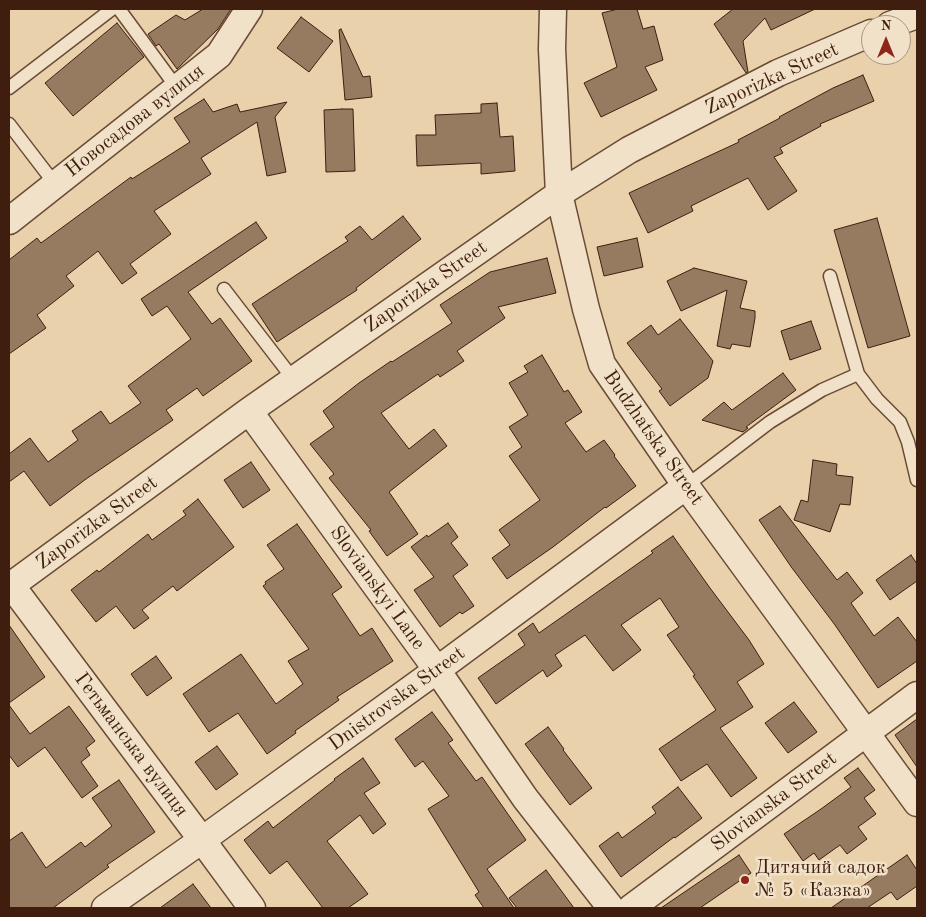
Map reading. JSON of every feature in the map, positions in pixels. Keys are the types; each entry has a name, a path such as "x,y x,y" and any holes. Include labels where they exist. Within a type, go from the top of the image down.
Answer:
{"street":[{"name":"Новосадова вулиця","path":"9,221 219,55 248,9"},
{"name":"Budzhatska Street","path":"553,9 552,49 560,194 586,310 602,364 686,486 917,803"},
{"name":"Zaporizka Street","path":"10,585 249,411 560,194 629,150 778,73 861,37"},
{"name":"Slovianskyi Lane","path":"249,411 437,670 525,798 611,908"},
{"name":"Dnistrovska Street","path":"105,908 437,670 686,486"},
{"name":"Гетьманська вулиця","path":"10,585 252,908"},
{"name":"Slovianska Street","path":"631,908 917,695"}],"lane":[{"path":"9,88 112,9"},
{"path":"118,9 177,88"},
{"path":"9,124 56,184"},
{"path":"830,276 858,374 877,399 900,422 908,442 917,480"},
{"path":"224,289 294,380"},
{"path":"686,486 770,422 822,390 858,374"}],"building":[{"path":"203,9 231,9 218,29 177,69 159,44 156,46 148,34 176,15 185,20"},
{"path":"618,9 637,9 643,29 654,26 663,60 645,67 657,90 601,117 584,83 617,67 602,13"},
{"path":"733,9 815,9 771,30 765,18 743,41 748,72 746,73 714,24"},
{"path":"301,17 333,41 309,72 277,48"},
{"path":"117,23 144,57 73,116 45,83"},
{"path":"341,29 363,77 370,76 372,97 345,100 339,30"},
{"path":"863,75 874,101 820,124 821,126 780,148 783,153 774,157 797,191 768,210 748,178 691,206 693,211 648,233 629,193 739,142 738,140 779,117 833,88"},
{"path":"204,99 213,112 237,104 240,112 287,102 275,117 286,172 267,176 257,122 201,158 211,174 154,211 171,234 130,264 137,273 122,284 98,251 66,276 74,286 37,315 46,328 9,354 9,260 37,238 41,243 131,177 132,179 190,142 174,118"},
{"path":"497,103 500,137 513,136 515,171 481,174 481,163 417,166 416,135 436,135 435,115 481,113 481,104"},
{"path":"353,109 355,171 326,172 324,110"},
{"path":"403,216 421,239 356,288 357,290 277,342 252,304 348,241 345,237 360,226 372,240"},
{"path":"877,218 910,336 868,348 834,230"},
{"path":"256,222 267,238 188,292 212,324 220,318 252,361 203,396 197,388 166,410 173,420 50,506 24,471 9,482 9,454 30,438 48,462 78,440 72,431 101,411 110,424 141,403 128,386 191,339 167,306 152,316 141,299"},
{"path":"637,238 643,267 604,276 597,247"},
{"path":"547,258 556,293 498,307 505,318 457,351 464,361 440,377 438,374 381,413 409,449 434,429 447,446 389,492 418,534 387,556 369,531 371,530 329,478 334,474 310,444 334,427 323,411 391,361 452,323 440,305 490,272"},
{"path":"694,268 747,281 740,308 755,311 750,347 732,344 730,349 717,346 727,290 681,311 667,281"},
{"path":"680,319 713,361 708,378 670,406 659,391 662,389 627,343 651,325 658,335"},
{"path":"811,321 821,349 790,360 781,331"},
{"path":"542,355 564,392 568,390 582,412 565,423 586,452 604,440 636,486 507,579 492,558 510,545 499,530 540,500 509,456 522,447 509,427 528,415 509,383 528,372 524,366"},
{"path":"783,373 796,390 746,427 748,428 743,432 702,420 724,402 732,410"},
{"path":"813,460 837,464 836,475 853,477 850,505 840,504 830,532 794,520 801,500 808,502"},
{"path":"251,462 270,490 243,508 224,480"},
{"path":"198,499 234,547 177,591 173,586 142,610 149,618 134,629 116,606 96,622 71,590 97,570 99,572 148,534 152,540 186,515 183,511"},
{"path":"780,506 837,580 847,572 863,593 851,603 874,636 898,617 917,642 917,661 878,688 759,520"},
{"path":"448,523 458,537 451,543 468,565 453,576 474,606 462,614 460,612 440,627 414,590 434,577 411,547"},
{"path":"297,524 342,587 332,594 360,636 372,628 393,661 337,697 339,700 295,731 296,733 267,754 238,713 209,732 183,694 241,654 276,704 303,684 288,661 309,649 263,586 266,584 265,582 284,569 267,545"},
{"path":"673,536 749,640 764,664 737,682 753,707 720,728 757,778 731,797 707,764 681,781 659,749 716,710 693,676 695,675 667,635 679,627 660,598 621,625 641,650 613,671 585,635 555,655 562,666 547,677 543,670 496,704 478,678 525,645 518,634 533,623 539,633 653,553 651,551"},
{"path":"911,555 917,564 917,581 890,600 876,580"},
{"path":"9,625 45,677 9,703"},
{"path":"156,656 172,678 147,696 131,674"},
{"path":"794,702 817,732 788,753 765,723"},
{"path":"9,705 30,734 69,706 95,741 86,748 90,755 81,762 98,786 82,798 45,747 18,767 9,755"},
{"path":"432,712 453,740 448,743 476,781 482,777 526,840 487,869 514,908 484,908 475,895 479,892 428,809 449,796 423,761 415,767 395,739"},
{"path":"917,719 917,767 895,735"},
{"path":"548,727 592,788 570,805 525,744"},
{"path":"217,746 238,774 216,790 195,762"},
{"path":"363,758 380,783 364,793 386,824 373,834 360,815 327,841 368,894 348,908 323,908 287,861 270,874 244,840 268,821 273,828"},
{"path":"858,768 875,790 864,798 876,814 858,827 867,839 847,854 840,845 819,860 814,853 803,861 784,834 851,787 844,778"},
{"path":"119,780 155,832 107,865 109,867 53,908 9,908 9,841 22,832 46,868 81,842 85,847 112,826 92,798"},
{"path":"678,787 702,818 621,877 599,846 618,832 622,838 656,813 652,807"},
{"path":"739,855 751,873 700,908 661,908"},
{"path":"907,855 917,870 917,886 897,900 891,892 867,908 831,908"},
{"path":"546,870 574,908 517,908 509,898"},
{"path":"193,884 211,908 160,908"}],"place":[{"name":"Дитячий садок № 5 «Казка»","path":"745,880"}]}
